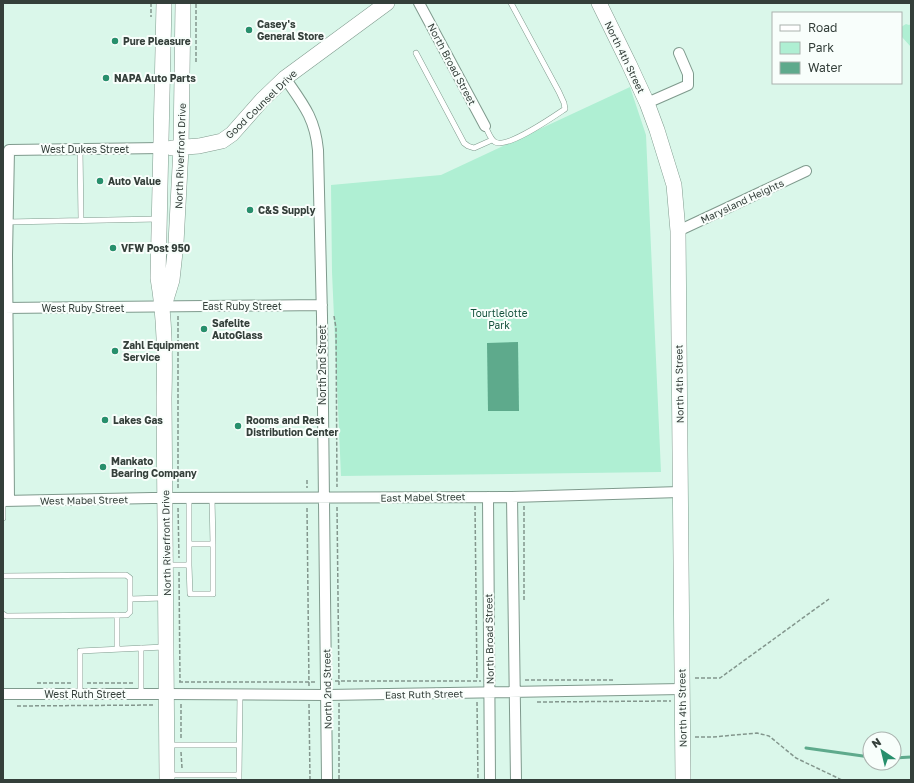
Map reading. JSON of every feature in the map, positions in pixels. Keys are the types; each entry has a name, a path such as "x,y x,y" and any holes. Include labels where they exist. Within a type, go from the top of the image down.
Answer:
{"street":[{"name":"North Riverfront Drive","path":"164,3 158,278 170,306"},
{"name":"North Riverfront Drive","path":"172,777 174,745 174,688 166,647 166,598 172,565 172,498 164,398 165,355 176,243 181,148 183,3"},
{"name":"Good Counsel Drive","path":"162,148 181,148 222,141 232,134 262,100 285,78 387,3"},
{"name":"North Broad Street","path":"419,3 485,126"},
{"name":"North 4th Street","path":"599,3 647,103 674,185 678,231 683,780"},
{"path":"647,103 688,85 688,74 679,53"},
{"name":"North 2nd Street","path":"285,78 312,120 318,150 322,305 327,780"},
{"name":"West Dukes Street","path":"7,222 9,150 162,148"},
{"name":"Marysland Heights","path":"678,231 806,170"},
{"path":"5,502 5,308 7,222"},
{"name":"East Ruby Street","path":"170,306 322,305"},
{"name":"West Ruby Street","path":"5,308 146,308 170,306"},
{"name":"East Mabel Street","path":"172,498 512,497 680,492"},
{"name":"North Broad Street","path":"488,497 490,780"},
{"path":"512,497 516,780"},
{"name":"West Mabel Street","path":"5,502 172,498"},
{"name":"East Ruth Street","path":"174,688 240,694 309,695 477,694 682,689"},
{"name":"West Ruth Street","path":"3,694 141,694 174,688"}],"lane":[{"path":"485,126 492,140 496,143 508,142 537,127 565,109 559,92 511,3"},
{"path":"416,53 464,143 474,148 492,140"},
{"path":"80,149 81,220"},
{"path":"7,222 160,219"},
{"path":"190,498 190,594 213,594 212,498"},
{"path":"3,518 5,502"},
{"path":"189,544 213,544"},
{"path":"172,565 189,565"},
{"path":"3,576 126,575 130,578 130,612 127,615 6,616 3,614"},
{"path":"130,599 166,598"},
{"path":"117,615 117,649"},
{"path":"80,694 80,651 166,647"},
{"path":"141,648 141,694"},
{"path":"172,777 239,778 240,694"},
{"path":"174,745 239,745"}],"path":[{"path":"196,3 196,62"},
{"path":"170,306 174,688 174,745 172,777"},
{"path":"334,316 336,328 339,780"},
{"path":"307,480 310,780"},
{"path":"475,497 478,780"},
{"path":"694,678 720,678 829,599"},
{"path":"174,688 309,682 489,680"},
{"path":"515,680 616,680"},
{"path":"36,684 141,683"},
{"path":"683,736 713,737 757,733 769,736 796,758 842,780"}],"green space":[{"path":"906,24 911,24 911,47 902,37 902,26"},
{"name":"Tourtlelotte Park","path":"630,87 646,135 661,472 341,476 332,272 331,185 441,175"}],"water":[{"path":"518,342 519,411 488,411 487,343"}],"waterway":[{"path":"806,748 862,756"},
{"path":"902,758 911,757"}],"place":[{"name":"Casey's General Store","path":"249,30"},
{"name":"Pure Pleasure","path":"115,41"},
{"name":"NAPA Auto Parts","path":"106,78"},
{"name":"Auto Value","path":"100,181"},
{"name":"C&S Supply","path":"250,210"},
{"name":"VFW Post 950","path":"113,248"},
{"name":"Safelite AutoGlass","path":"204,329"},
{"name":"Zahl Equipment Service","path":"115,351"},
{"name":"Lakes Gas","path":"105,420"},
{"name":"Rooms and Rest Distribution Center","path":"238,426"},
{"name":"Mankato Bearing Company","path":"103,467"}]}
